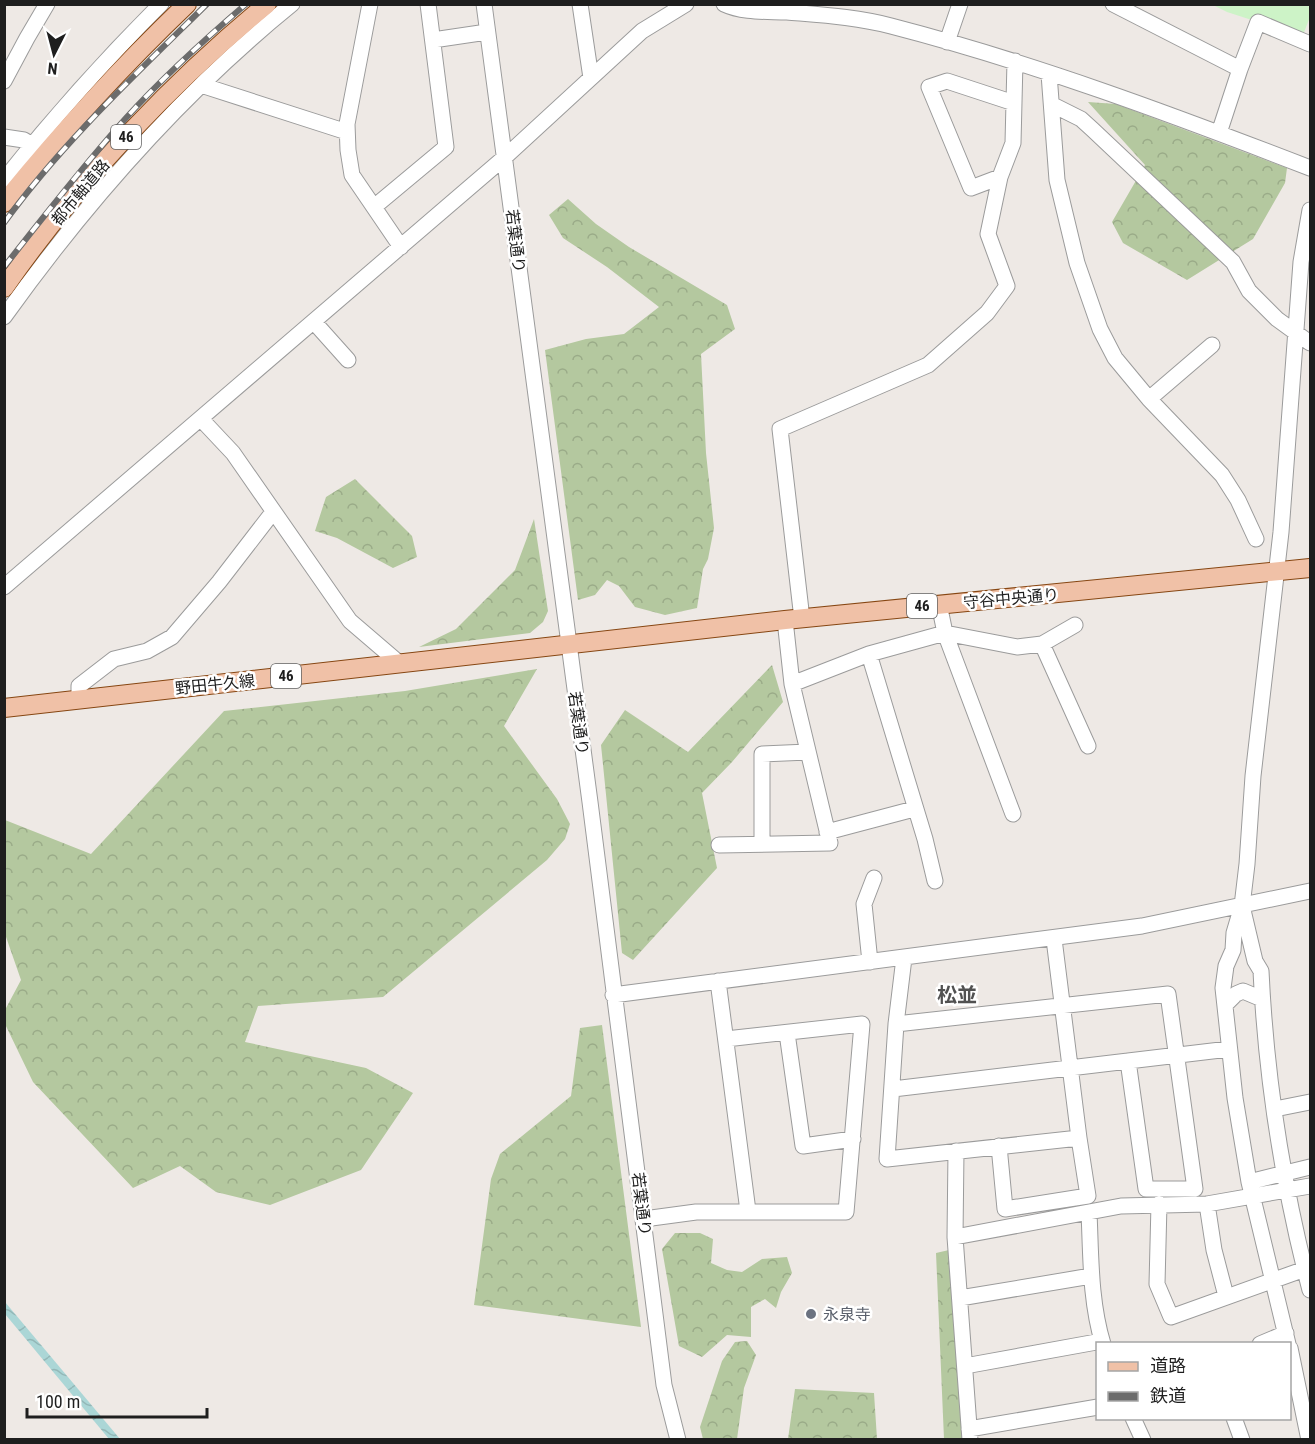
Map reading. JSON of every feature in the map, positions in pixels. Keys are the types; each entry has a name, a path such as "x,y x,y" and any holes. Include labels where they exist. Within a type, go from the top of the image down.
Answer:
{"main road":[{"path":"4,203 35,164 90,103 187,4"},
{"name":"都市軸道路","path":"4,288 76,194 133,130 198,64 267,4"},
{"name":"守谷中央通り","path":"568,644 939,604 1311,568"},
{"name":"野田牛久線","path":"4,708 568,644"}],"street":[{"path":"4,81 47,4"},
{"path":"4,180 116,50 161,4"},
{"path":"4,317 45,261 105,187 157,129 257,33 292,4"},
{"path":"370,4 347,124 352,175 401,247"},
{"path":"374,207 447,147 428,4"},
{"name":"若葉通り","path":"484,4 590,802 664,1385 678,1440"},
{"path":"580,4 591,78"},
{"path":"4,587 505,157 642,31 686,4"},
{"path":"724,4 741,9 833,15 868,21 947,42 1015,61 1311,168"},
{"path":"947,42 960,4"},
{"path":"1113,4 1240,69"},
{"path":"1219,133 1258,22 1311,44"},
{"path":"433,40 488,32"},
{"path":"719,845 830,843 792,684 794,620 780,429 927,365 987,313 1007,286 988,234 1000,177 1013,143 1015,61"},
{"path":"1049,74 1057,180 1077,264 1100,329 1115,358 1149,399 1222,475 1238,500 1256,539"},
{"path":"1000,177 971,188 929,87 947,81 1014,103"},
{"path":"201,85 347,132"},
{"path":"1053,105 1081,119 1092,129 1233,262 1249,291 1277,319 1311,343"},
{"path":"4,137 24,140 32,145"},
{"path":"1288,1341 1251,1189 1229,1049 1223,987 1226,966 1233,950 1234,933 1242,906 1255,764 1277,571 1301,262 1311,210"},
{"path":"314,322 348,360"},
{"path":"1149,399 1212,345"},
{"path":"201,419 233,453 350,621 399,663"},
{"path":"79,699 79,686 114,659 147,651 172,637 219,582 273,512"},
{"path":"939,604 945,633 1013,814"},
{"path":"792,684 869,654 945,633 1017,647 1042,644 1075,625"},
{"path":"1042,644 1088,747"},
{"path":"869,654 925,839 935,881"},
{"path":"762,844 762,754 808,752"},
{"path":"827,832 915,809"},
{"path":"870,962 864,904 874,878"},
{"path":"613,994 1054,939 1142,926 1311,891"},
{"path":"1242,906 1255,961 1261,970 1265,1043 1284,1173 1305,1244 1305,1269 1311,1290"},
{"path":"999,1146 1005,1209 1088,1196 1054,939"},
{"path":"904,958 896,1024 887,1159 1080,1138"},
{"path":"718,981 748,1211"},
{"path":"1226,1004 1236,994 1243,991 1262,999"},
{"path":"896,1024 1168,994 1195,1189 1146,1189 1128,1062"},
{"path":"644,1219 696,1212 846,1212 862,1024 726,1039"},
{"path":"787,1033 803,1146 853,1139"},
{"path":"893,1089 1229,1049"},
{"path":"1275,1109 1311,1102"},
{"path":"956,1151 955,1237 970,1434 1096,1407"},
{"path":"955,1237 1121,1206 1206,1204 1251,1189 1284,1173 1311,1167"},
{"path":"1251,1189 1288,1191 1311,1186"},
{"path":"1159,1204 1157,1284 1172,1317 1305,1269"},
{"path":"1206,1204 1214,1250 1226,1296"},
{"path":"1089,1212 1094,1308 1103,1342"},
{"path":"960,1298 1091,1276"},
{"path":"965,1366 1096,1343"},
{"path":"1291,1355 1309,1440"},
{"path":"1133,1420 1143,1440"},
{"path":"1234,1420 1242,1440"}],"green space":[{"path":"1213,5 1310,5 1310,17 1301,40"},
{"path":"1088,102 1116,104 1287,168 1285,183 1253,239 1187,280 1123,243 1112,222 1145,165"},
{"path":"568,199 596,224 629,247 727,305 735,329 701,354 706,453 714,528 708,559 703,569 697,608 665,615 635,607 619,586 607,580 595,595 578,600 545,350 586,339 624,334 659,307 607,267 563,238 549,215"},
{"path":"355,479 412,536 417,557 393,568 337,538 315,531 326,497"},
{"path":"534,519 548,611 543,622 530,633 419,647 456,629 515,570"},
{"path":"772,665 783,702 702,793 717,868 633,960 622,953 601,745 625,710 688,752"},
{"path":"537,669 504,726 557,799 570,824 565,839 547,860 383,997 258,1006 245,1042 366,1068 413,1093 361,1170 270,1205 216,1192 180,1166 133,1188 33,1082 5,1024 5,1010 21,980 5,934 5,820 91,854 224,711 405,691"},
{"path":"602,1025 641,1327 474,1305 491,1179 500,1154 571,1096 580,1028"},
{"path":"675,1233 700,1233 713,1239 711,1263 727,1270 742,1272 762,1259 787,1257 792,1273 781,1292 776,1308 765,1299 751,1307 751,1337 727,1335 702,1357 679,1346 662,1249"},
{"path":"949,1250 963,1439 944,1439 936,1253"},
{"path":"747,1341 756,1355 744,1388 737,1439 703,1439 700,1427 722,1361 735,1342"},
{"path":"795,1389 874,1393 877,1439 788,1439"}],"water":[{"path":"4,1302 120,1439 109,1439 5,1314"}],"railway":[{"path":"4,223 75,137 207,4"},
{"path":"4,267 126,118 184,59 246,4"}],"place":[{"name":"永泉寺","path":"811,1314"}],"district":[{"name":"松並","path":"957,995"}]}
